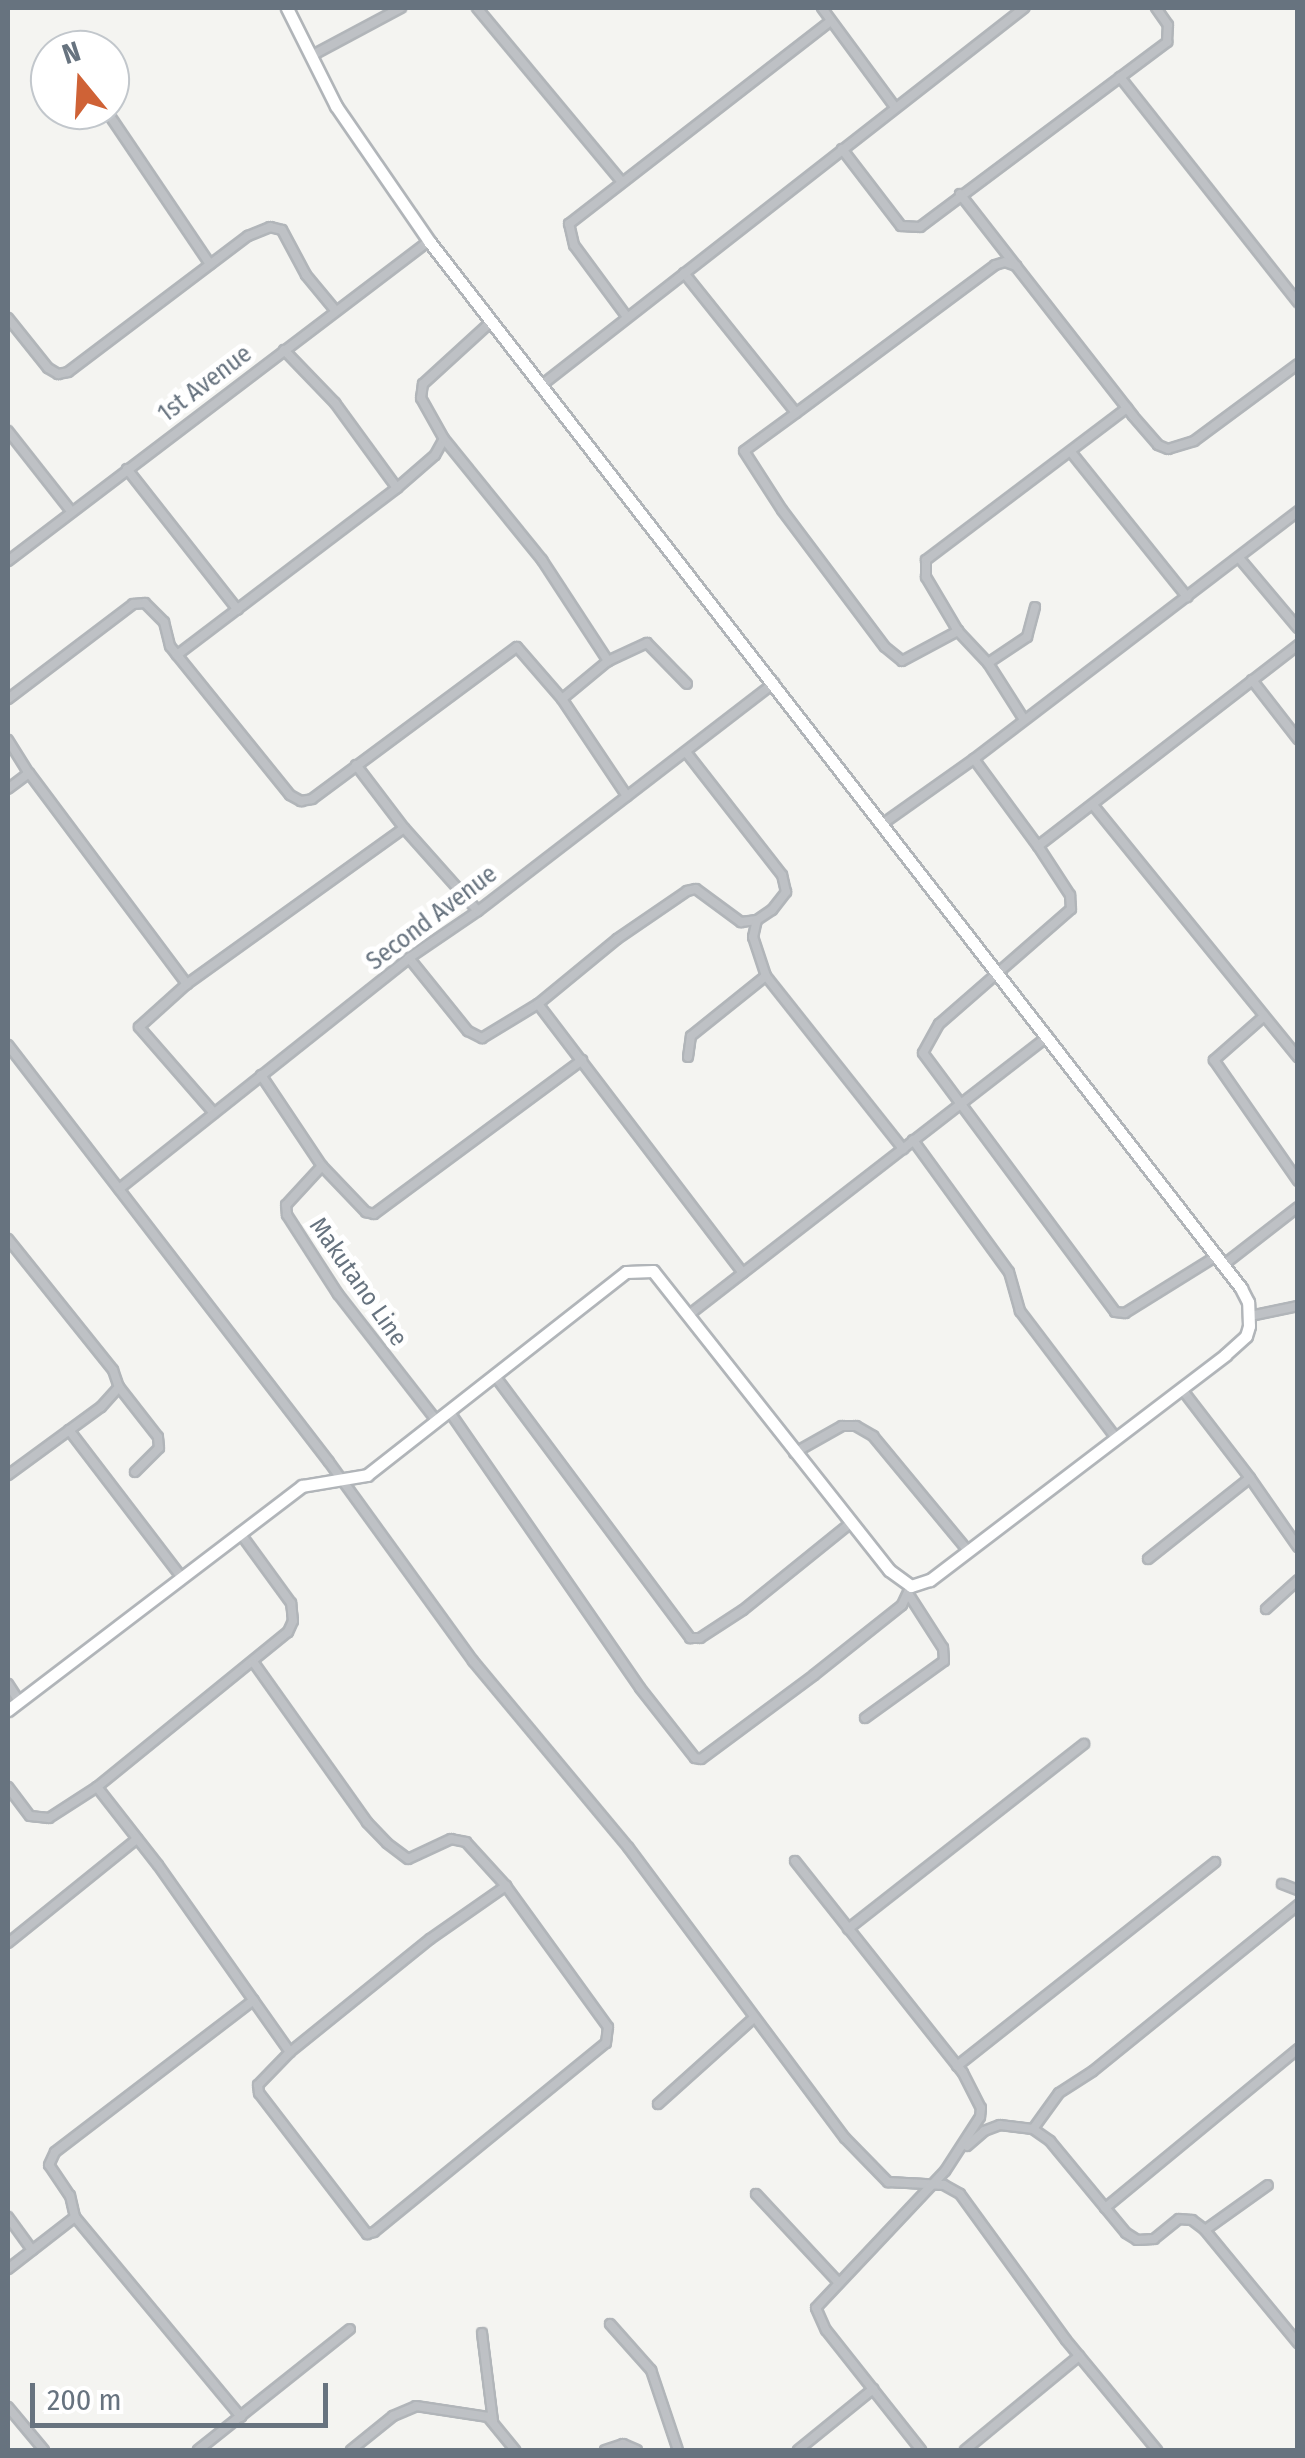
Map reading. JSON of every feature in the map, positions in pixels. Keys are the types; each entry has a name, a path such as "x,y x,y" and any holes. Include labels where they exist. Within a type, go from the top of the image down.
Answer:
{"street":[{"path":"287,8 346,122 428,241 543,384 1241,1288 1250,1316 1246,1336 1182,1388 930,1580 910,1591 788,1695 701,1759 696,1758 640,1688 449,1412"},
{"path":"311,56 401,8"},
{"path":"477,8 622,181"},
{"path":"822,8 895,107"},
{"path":"543,384 1024,8"},
{"path":"842,149 901,226 911,230 1167,42 1168,25 1156,8"},
{"path":"627,317 568,234 569,224 831,21"},
{"path":"1120,77 1298,302"},
{"path":"120,130 210,264"},
{"path":"960,194 1158,445 1179,447 1298,364"},
{"path":"8,318 11,331 48,368 58,374 68,372 210,264 258,230 270,226 282,230 306,275 335,310"},
{"name":"1st Avenue","path":"8,560 428,241"},
{"path":"958,631 902,661 885,648 782,510 744,451 995,265 1016,266"},
{"path":"684,273 796,412"},
{"path":"492,321 421,390 429,417 542,560 608,661"},
{"path":"284,350 335,403 398,488"},
{"path":"1023,718 988,664 958,631 926,577 926,560 1126,408"},
{"path":"8,431 71,511"},
{"path":"178,654 398,488 435,455 444,440"},
{"path":"1071,452 1187,597"},
{"path":"127,469 238,610"},
{"path":"881,825 974,759 1298,511"},
{"path":"1240,558 1298,628"},
{"path":"8,699 134,604 145,603 164,622 170,646 290,796 301,800 312,798 512,648 522,649 562,699 627,796"},
{"path":"988,664 1027,636 1035,607"},
{"path":"562,699 608,661 640,644 652,644 687,684"},
{"path":"1038,846 1298,645"},
{"path":"1252,680 1298,739"},
{"name":"Second Avenue","path":"119,1190 409,958 478,911 774,684"},
{"path":"8,740 186,984"},
{"path":"409,958 477,1037 490,1037 686,891 704,894 741,922 756,920 782,900 786,892 782,875 686,752"},
{"path":"974,759 1038,846 1070,896 1071,909 939,1024 924,1046 928,1065 962,1104 1118,1314 1219,1262 1298,1207"},
{"path":"356,765 404,828 478,911"},
{"path":"8,789 28,772"},
{"path":"1093,805 1298,1058"},
{"path":"214,1113 139,1028 186,984 404,828"},
{"path":"756,920 753,937 766,976 903,1148"},
{"path":"688,1057 691,1036 766,976"},
{"path":"538,1004 743,1273"},
{"path":"1262,1018 1214,1060 1298,1181"},
{"path":"690,1314 1048,1036"},
{"path":"8,1045 508,1706 628,1847 810,2095 888,2182 944,2185 960,2194 1079,2356 1157,2450"},
{"path":"261,1076 322,1166 366,1212 374,1214 582,1060"},
{"path":"913,1140 1009,1272 1020,1312 1116,1438"},
{"name":"Makutano Line","path":"322,1166 286,1205 287,1215 338,1294 437,1422"},
{"path":"8,1239 113,1370 118,1387 158,1437 159,1448 135,1472"},
{"path":"8,1710 302,1486 367,1475 626,1272 653,1271 794,1453 910,1591 942,1648 944,1661 865,1718"},
{"path":"1250,1316 1298,1306"},
{"path":"495,1376 690,1638 700,1638 743,1610 851,1523"},
{"path":"8,1474 69,1430 118,1387"},
{"path":"1182,1388 1298,1547"},
{"path":"794,1453 842,1426 856,1426 873,1436 968,1551"},
{"path":"69,1430 182,1578"},
{"path":"1148,1559 1250,1478"},
{"path":"8,1787 30,1816 40,1820 97,1786 288,1632 294,1614 291,1603 240,1534"},
{"path":"1266,1609 1298,1580"},
{"path":"254,1663 367,1822 402,1859 414,1859 460,1839 506,1886 608,2026 606,2043 367,2234 258,2093 258,2085 290,2052 430,1939 506,1886"},
{"path":"8,1684 18,1701"},
{"path":"848,1929 1084,1744"},
{"path":"97,1786 290,2052"},
{"path":"8,1943 137,1839"},
{"path":"795,1861 957,2066 981,2108 957,2156"},
{"path":"957,2066 1215,1862"},
{"path":"1282,1884 1298,1890"},
{"path":"1032,2128 1059,2093 1298,1905"},
{"path":"241,2417 76,2216 70,2196 50,2165 55,2152 254,2000"},
{"path":"658,2104 754,2018"},
{"path":"1106,2208 1298,2049"},
{"path":"921,2450 818,2316 820,2300 984,2131 1016,2124 1032,2128 1050,2141 1137,2240 1154,2239 1179,2219 1192,2220 1205,2230 1298,2343"},
{"path":"1205,2230 1268,2186"},
{"path":"756,2194 838,2282"},
{"path":"8,2269 76,2216"},
{"path":"8,2217 32,2250"},
{"path":"610,2324 651,2370 678,2450"},
{"path":"198,2450 350,2329"},
{"path":"482,2333 493,2421"},
{"path":"965,2450 1079,2356"},
{"path":"798,2450 873,2389"},
{"path":"352,2450 411,2406 444,2414 482,2415 493,2421 515,2450"},
{"path":"8,2407 44,2450"},
{"path":"606,2450 623,2444 638,2450"}]}
